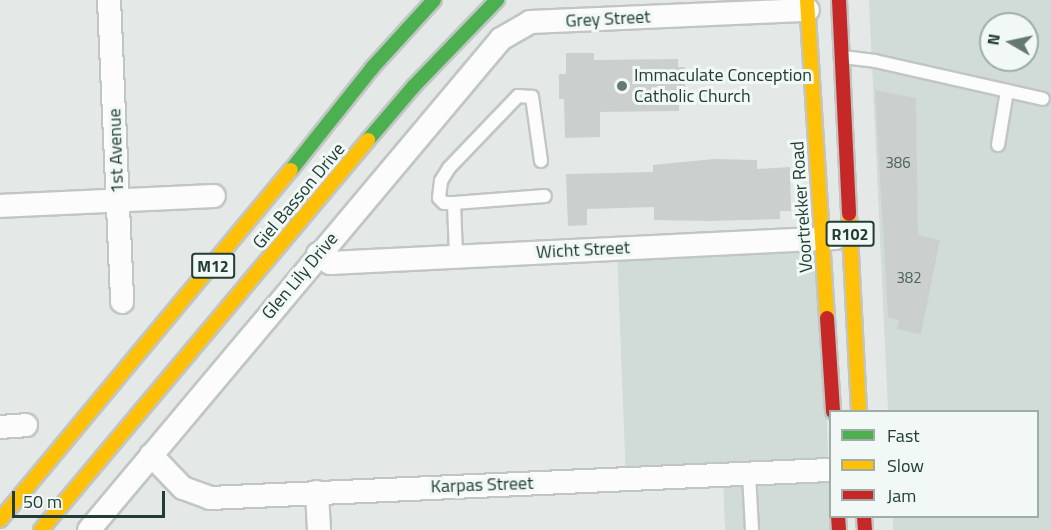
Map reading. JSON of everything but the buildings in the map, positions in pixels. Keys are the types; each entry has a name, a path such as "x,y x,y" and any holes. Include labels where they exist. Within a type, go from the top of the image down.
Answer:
{"main road":[{"name":"Giel Basson Drive","path":"0,520 236,239 372,68 434,0"},
{"name":"Giel Basson Drive","path":"41,530 414,86 497,0"},
{"name":"R102","path":"839,0 858,410"},
{"name":"Voortrekker Road","path":"807,5 833,410"}],"street":[{"name":"1st Avenue","path":"110,0 122,302"},
{"name":"Grey Street","path":"517,27 531,22 807,5"},
{"name":"Glen Lily Drive","path":"89,530 318,254 501,39 517,27"},
{"path":"0,206 214,196"},
{"name":"Wicht Street","path":"318,254 330,263 456,255 851,238"},
{"path":"0,426 26,425"},
{"name":"Karpas Street","path":"151,455 194,495 317,492 829,470"},
{"path":"317,492 319,530"}],"lane":[{"path":"842,57 874,61 1043,99"},
{"path":"998,145 1007,91"},
{"path":"541,161 532,98 518,96 482,130 441,181 439,198 444,203 454,203 545,196"},
{"path":"454,203 456,255"},
{"path":"749,474 752,530"}],"shaded area":[{"path":"869,0 1051,0 1051,530 893,530 893,518 1039,518 1039,410 888,410"},
{"path":"821,240 829,518 835,530 725,530 723,477 626,480 617,251"}],"traffic: fast":[{"path":"291,170 372,68 434,0"},
{"path":"368,140 414,86 497,0"}],"traffic: slow":[{"path":"807,0 827,318"},
{"path":"41,530 368,140"},
{"path":"0,520 291,170"},
{"path":"849,214 859,410"}],"traffic: jam":[{"path":"839,0 849,214"},
{"path":"827,318 833,410"},
{"path":"838,518 839,530"},
{"path":"864,518 865,530"}],"place":[{"name":"Immaculate Conception Catholic Church","path":"622,86"}]}
